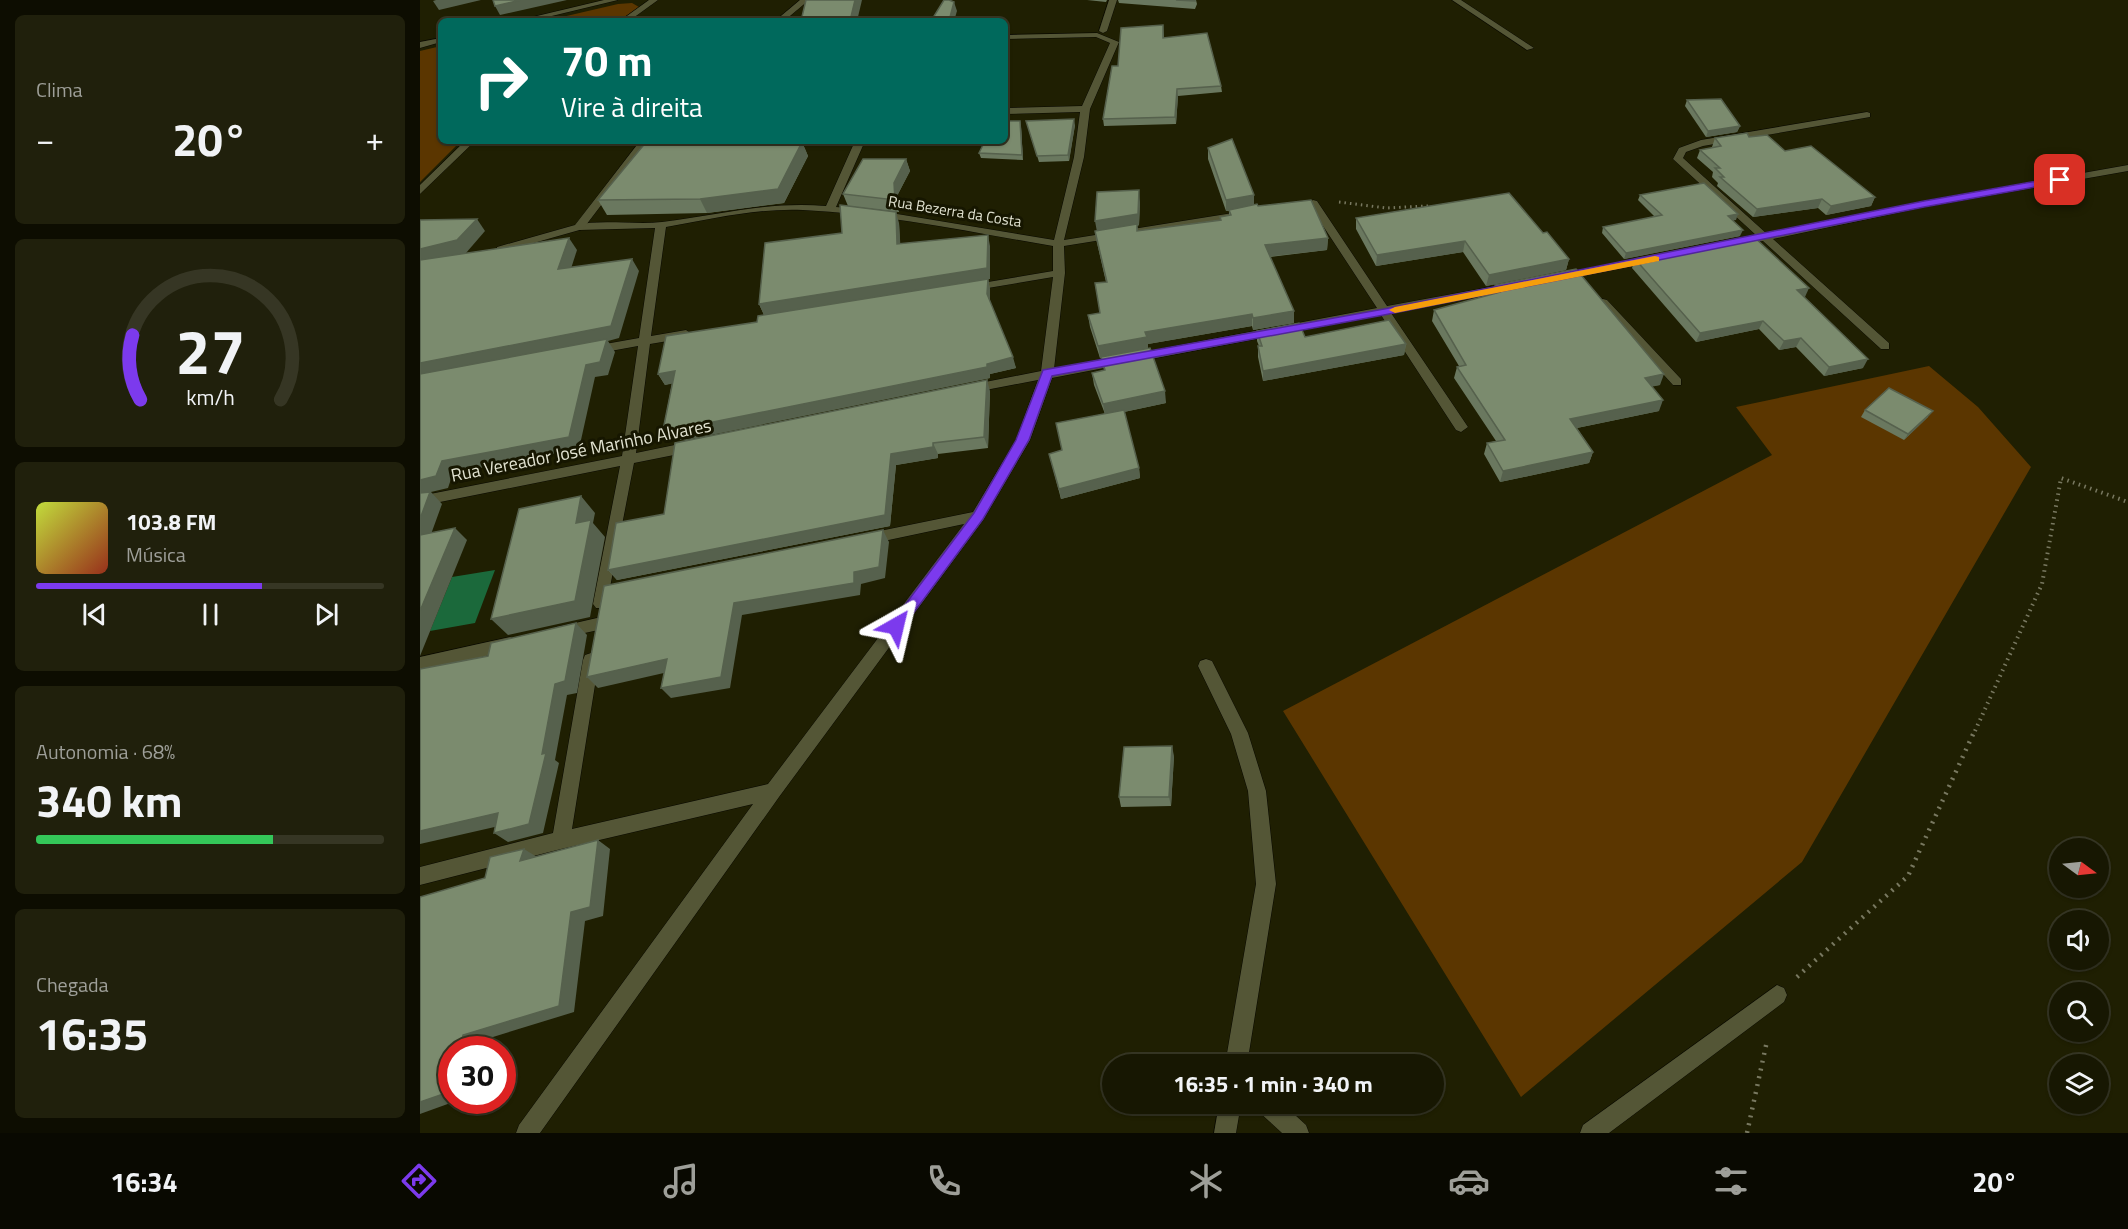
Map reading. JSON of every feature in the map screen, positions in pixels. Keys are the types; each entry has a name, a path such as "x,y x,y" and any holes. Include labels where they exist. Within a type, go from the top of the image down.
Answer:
{"street":[{"path":"533,18 614,0"},
{"path":"628,18 654,0"},
{"path":"783,18 805,0"},
{"path":"1103,31 1113,0"},
{"path":"1456,0 1530,48"},
{"path":"527,1133 773,791 978,516 1023,440 1047,373 1059,273 1058,244 1079,157 1085,109 1115,42 1098,35 1008,37"},
{"path":"420,45 438,40"},
{"path":"1008,111 1085,109"},
{"path":"1867,115 1701,143 1682,150 1678,159 1885,345"},
{"path":"420,191 467,144"},
{"path":"579,226 643,144"},
{"path":"830,210 859,144"},
{"path":"1729,245 1924,204 2128,168"},
{"path":"1313,203 1461,427"},
{"name":"Rua Bezerra da Costa","path":"484,254 579,226 661,225 775,207 914,219 1058,244 1252,212"},
{"path":"561,840 597,624 609,590 661,225"},
{"path":"1542,280 1584,282 1670,256"},
{"path":"953,290 1059,273"},
{"path":"1584,282 1677,382"},
{"path":"954,392 1520,285"},
{"path":"578,352 693,332"},
{"name":"Rua Vereador José Marinho Alvares","path":"420,501 710,443"},
{"path":"850,542 978,516"},
{"path":"420,664 597,624"},
{"path":"1206,666 1239,733 1257,791 1266,884 1238,1054"},
{"path":"420,876 561,840 773,791"},
{"path":"1592,1133 1777,995"},
{"path":"1225,1133 1228,1114"},
{"path":"1278,1114 1298,1133"}],"path":[{"path":"1747,1133 1777,995 1908,876 2042,584 2061,478 2128,502"}],"shaded area":[{"path":"632,3 639,7 623,18 558,18"},
{"path":"438,47 438,144 458,144 420,182 420,51"},
{"path":"1929,366 1978,407 2031,467 1802,862 1521,1097 1283,711 1772,455 1736,407"},
{"path":"495,570 475,623 430,631 452,577"}],"building":[{"path":"493,0 521,0 495,6"},
{"path":"806,0 855,0 851,18 802,18"},
{"path":"944,0 954,2 950,18 933,18"},
{"path":"1163,25 1163,38 1207,33 1221,86 1177,89 1175,117 1103,119 1112,66 1118,66 1121,28"},
{"path":"1721,99 1740,126 1708,131 1687,100"},
{"path":"1074,119 1068,155 1037,156 1026,121"},
{"path":"1008,121 1020,121 1022,155 979,153 984,144 1008,144"},
{"path":"1747,133 1749,137 1767,135 1785,151 1811,146 1875,197 1831,206 1822,199 1757,209 1720,177 1724,177 1715,168 1720,168 1700,150 1721,146 1715,138"},
{"path":"1232,139 1254,195 1226,200 1208,148"},
{"path":"645,144 801,144 778,189 700,199 598,200"},
{"path":"863,159 906,159 894,183 895,200 843,194"},
{"path":"1704,183 1738,214 1728,216 1743,230 1626,253 1603,227 1662,215 1640,195"},
{"path":"1139,190 1138,214 1095,221 1097,192"},
{"path":"1509,193 1543,233 1547,232 1569,259 1489,275 1465,241 1377,255 1356,218"},
{"path":"1311,200 1328,238 1265,245 1294,311 1253,318 1252,314 1145,332 1147,337 1098,346 1088,315 1100,313 1095,283 1107,282 1095,231 1137,224 1137,231 1221,220 1220,217 1231,215 1229,210 1257,204 1258,206"},
{"path":"840,205 896,212 897,244 988,235 987,268 759,304 765,243 842,233"},
{"path":"477,219 457,240 420,249 420,220"},
{"path":"1753,236 1809,288 1797,290 1868,359 1829,367 1801,338 1784,341 1763,321 1700,333 1635,259"},
{"path":"569,238 558,269 632,259 611,326 420,363 420,260"},
{"path":"1576,269 1664,374 1645,378 1663,400 1570,419 1593,452 1503,471 1487,443 1505,440 1457,367 1466,365 1434,310 1500,292 1495,285"},
{"path":"988,279 987,294 1013,357 987,364 987,367 678,429 663,430 675,371 658,374 666,336 757,322 758,316"},
{"path":"1389,320 1406,344 1263,371 1258,346 1262,346 1257,331 1299,323 1305,337"},
{"path":"607,339 600,362 586,365 569,437 442,461 436,476 420,480 420,374"},
{"path":"1150,348 1165,391 1103,404 1092,373 1105,370 1101,357"},
{"path":"987,380 984,437 933,443 933,447 891,454 885,515 608,570 616,523 664,514 675,443"},
{"path":"1889,388 1933,411 1908,434 1865,410"},
{"path":"1124,410 1139,468 1059,489 1049,454 1062,450 1056,423"},
{"path":"430,492 420,519 420,493"},
{"path":"581,496 576,523 591,520 575,601 491,619 519,509"},
{"path":"455,528 420,611 420,535"},
{"path":"883,530 879,567 854,572 854,583 734,603 721,677 661,688 667,659 587,677 604,586"},
{"path":"576,623 565,681 555,684 542,754 546,753 529,824 494,833 498,813 420,831 420,669 488,656 491,643"},
{"path":"1172,746 1169,797 1119,797 1124,747"},
{"path":"598,840 590,907 571,912 559,1006 463,1036 438,1036 438,1096 420,1102 420,897 485,878 490,857 524,849 520,861"}],"slow traffic":[{"path":"1395,310 1655,259"}],"route":[{"path":"896,626 978,516 1023,440 1047,373 1384,312 1764,238 1924,204 2060,180"}]}
